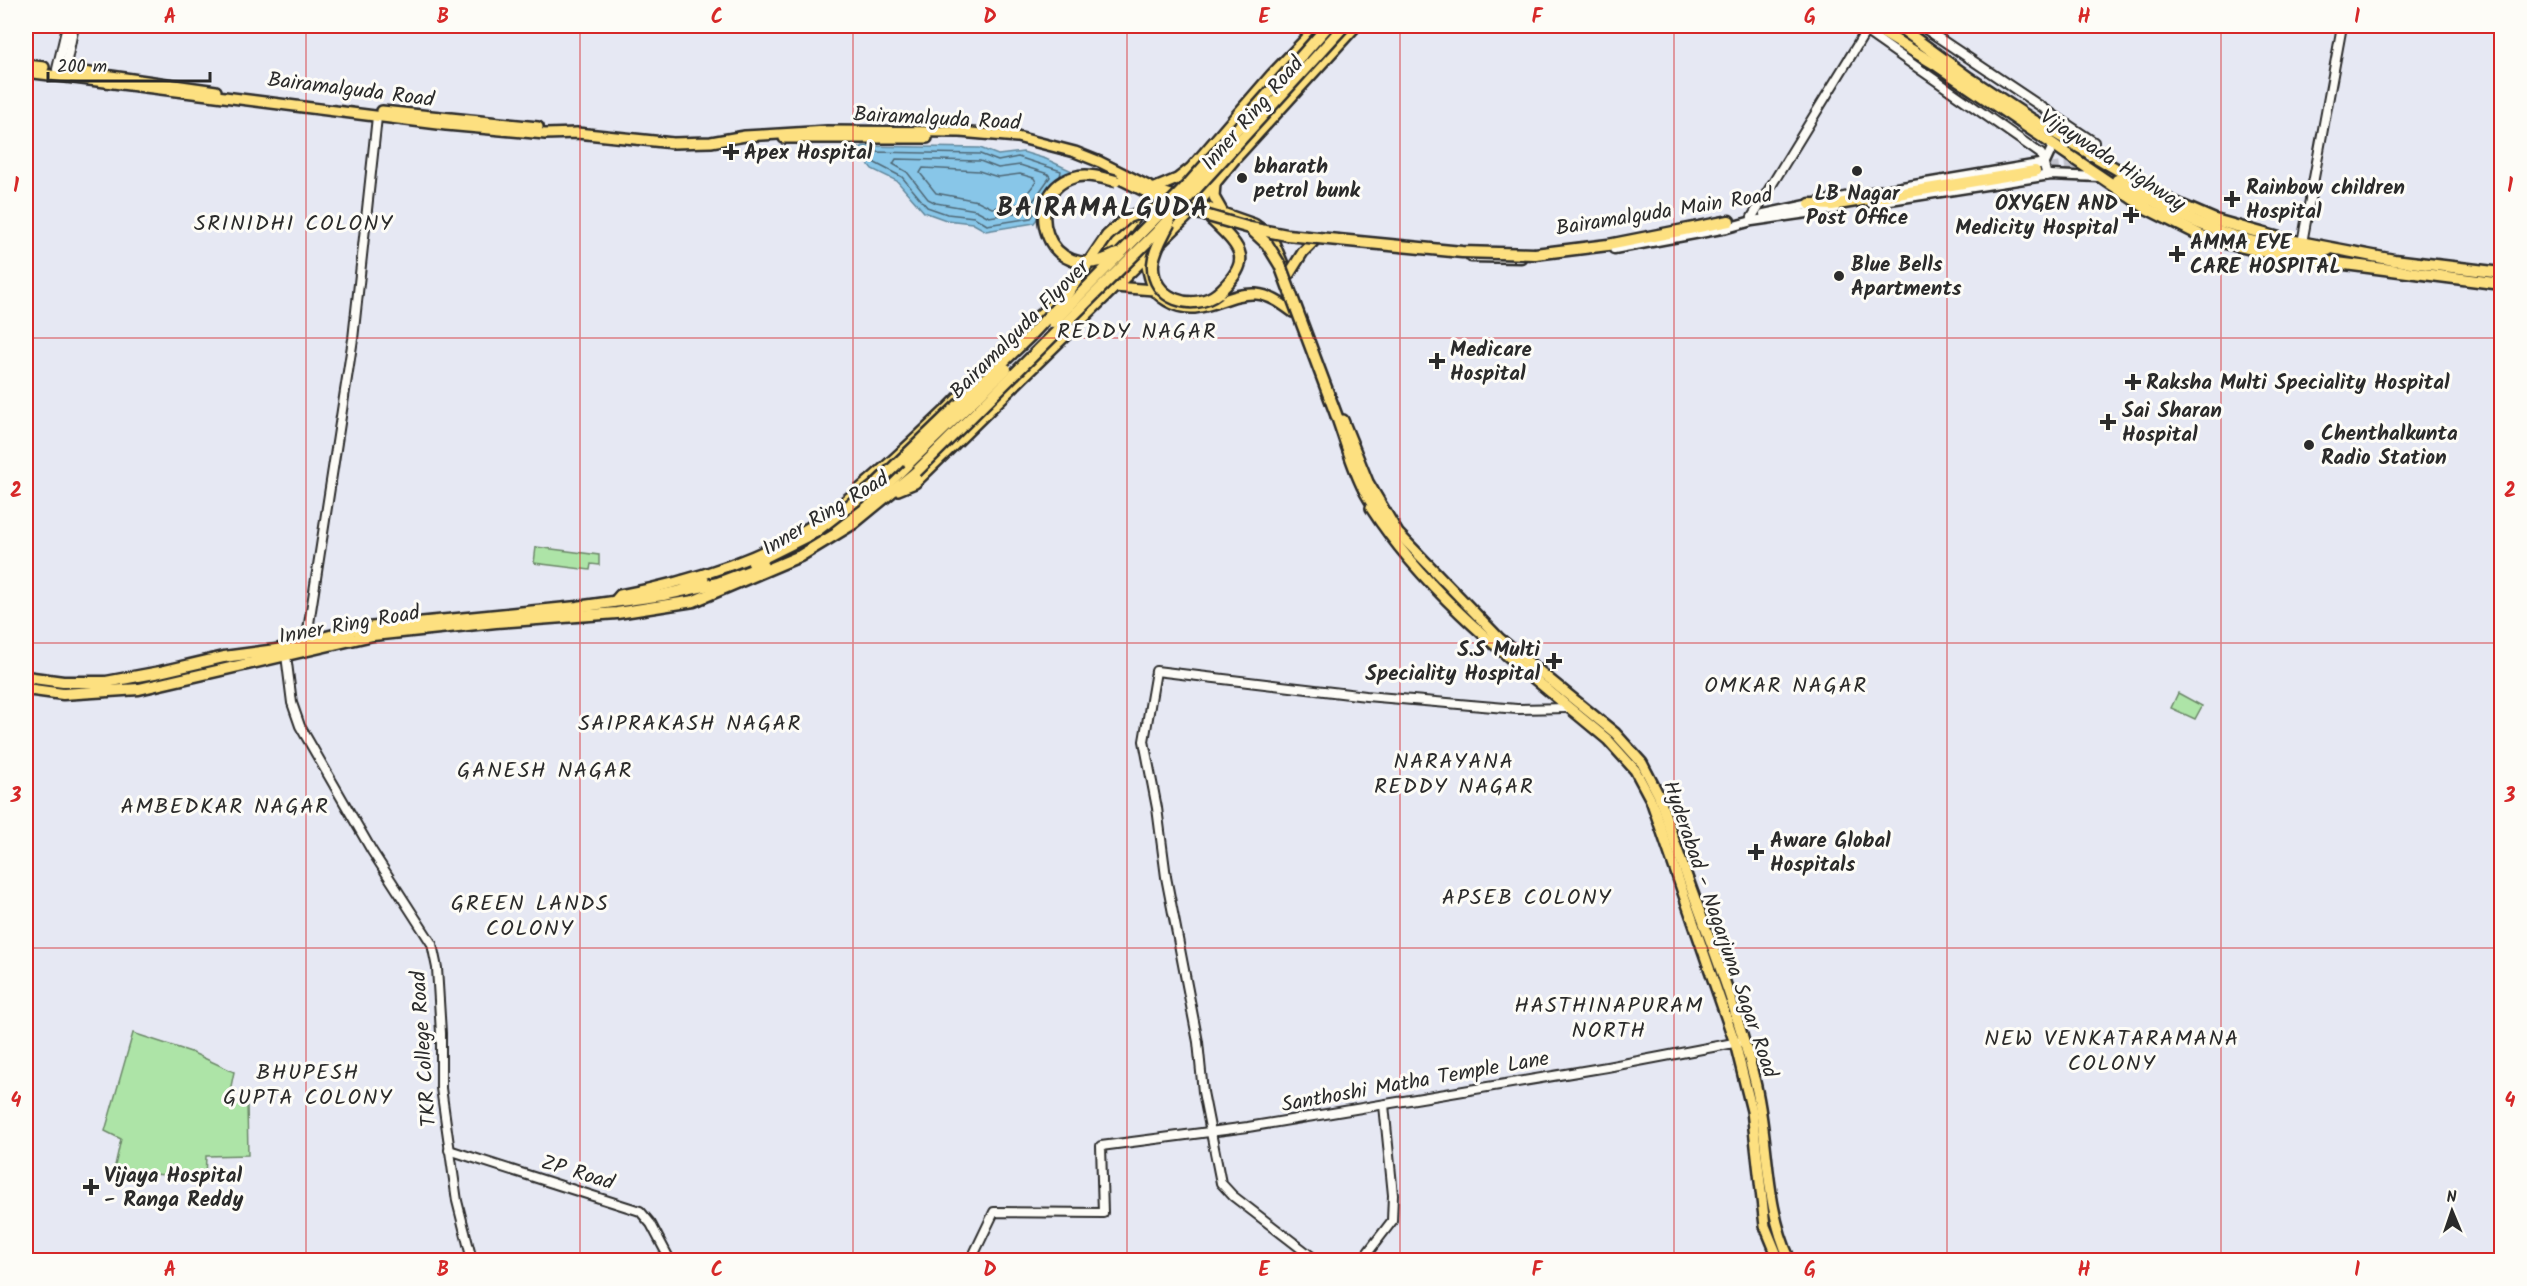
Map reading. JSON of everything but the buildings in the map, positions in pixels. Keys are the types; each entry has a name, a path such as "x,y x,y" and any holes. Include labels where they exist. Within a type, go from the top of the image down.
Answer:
{"highway":[{"name":"Bairamalguda Flyover","path":"913,468 960,416 1184,189 1328,26"},
{"name":"Bairamalguda Flyover","path":"685,586 718,583 782,557 844,522 913,468 1175,213 1344,26"},
{"name":"Vijaywada Highway","path":"1898,26 1988,92 2086,153 2171,201 2215,220 2302,243 2502,284"},
{"name":"Vijaywada Highway","path":"1869,27 1938,66 2053,146 2105,177 2166,220 2217,242 2282,256 2434,270 2502,273"},
{"path":"1810,204 1832,205 2035,171"},
{"path":"1121,181 1090,175 1065,181 1048,201 1044,213 1044,226 1055,250 1066,258 1078,262 1094,264 1128,248"},
{"path":"2105,177 2192,222 2218,232 2267,245 2306,252 2319,253 2334,249"},
{"path":"685,586 762,559 815,532 873,488 1061,303 1107,236 1128,218 1142,212 1169,207 1196,212 1261,233 1462,252 1535,254 1608,245 1729,221"},
{"path":"1175,213 1155,256 1154,270 1157,283 1170,297 1188,303 1207,300 1218,293 1237,272 1239,255 1236,243 1211,219"},
{"path":"1261,233 1280,265 1365,489 1377,511 1392,525"},
{"path":"871,478 884,492"},
{"name":"Inner Ring Road","path":"26,677 77,682 106,682 306,642 357,629 516,617 617,613 694,602 800,556 854,523 884,492"},
{"name":"Inner Ring Road","path":"26,689 63,694 139,689 373,636 516,617 685,586"}],"main road":[{"path":"1153,192 1177,179 1193,166 1272,74 1318,26"},
{"name":"Inner Ring Road","path":"884,492 915,483 1190,214 1356,26"},
{"name":"Bairamalguda Road","path":"26,65 378,111 545,128 566,133"},
{"name":"Bairamalguda Road","path":"26,72 377,117 525,132 566,133 673,143 711,142 734,138 745,141 880,135 988,138 1052,149 1100,162 1190,214"},
{"path":"2045,163 2053,146"},
{"name":"Bairamalguda Road","path":"1052,149 1098,167 1121,181 1197,206 1222,211 1261,233"},
{"name":"Bairamalguda Main Road","path":"1190,214 1261,233 1342,235 1468,253 1577,245 1752,217 1810,204 2045,163"},
{"path":"1193,166 1196,178 1205,184 1215,185 1214,197 1222,211"},
{"path":"1261,233 1315,240 1535,258 1618,248 1752,221 2047,176 2068,174 2105,177"},
{"name":"Inner Ring Road","path":"685,586 774,546 829,514 949,407 1044,309 1065,296 1096,264 1153,192"},
{"path":"1131,222 1154,290 1166,300 1184,309 1198,308 1240,296 1256,294 1270,298 1293,312"},
{"name":"Hyderabad - Nagarjuna Sagar Road","path":"1261,233 1288,276 1364,472 1392,525 1418,556 1500,639 1615,733 1642,764 1659,796 1761,1110 1775,1223 1790,1260"},
{"name":"Hyderabad - Nagarjuna Sagar Road","path":"1261,233 1364,496 1382,526 1410,561 1494,646 1613,745 1641,780 1739,1042 1753,1122 1765,1226 1779,1260"},
{"path":"1288,276 1306,247 1315,240"},
{"path":"1114,287 1154,290"},
{"path":"1065,296 1085,317"}],"street":[{"path":"61,69 67,26"},
{"path":"61,69 74,26"},
{"path":"1858,26 1869,27 2041,154 2047,176"},
{"path":"1921,26 2094,142 2086,153"},
{"path":"2302,243 2342,26"},
{"path":"1752,217 1869,27"},
{"path":"306,642 357,314 377,117"},
{"name":"TKR College Road","path":"286,655 292,702 300,726 372,851 432,944 437,968 441,1033 441,1088 457,1201 472,1260"},
{"path":"1316,1260 1233,1196 1221,1183 1203,1092 1198,1042 1166,877 1157,808 1144,741 1156,671 1366,696 1517,709 1568,708"},
{"name":"Santhoshi Matha Temple Lane","path":"971,1260 994,1212 1103,1213 1101,1146 1212,1132 1384,1105 1739,1042"},
{"path":"1362,1260 1392,1221 1393,1195 1384,1105"},
{"name":"ZP Road","path":"449,1150 640,1211 651,1224 670,1260"}],"green space":[{"path":"536,547 599,555 599,565 591,564 590,570 534,563"},
{"path":"2178,693 2202,706 2195,719 2171,708"},
{"path":"133,1033 191,1052 234,1072 230,1091 231,1099 247,1103 248,1155 206,1156 205,1179 114,1170 121,1139 105,1131"}],"water":[{"path":"863,146 980,148 998,155 1023,152 1072,171 1034,223 986,231 972,223 946,220 924,212 897,181 872,169 857,150"}],"tunnel":[{"path":"2035,171 2083,166 2111,176"}],"place":[{"name":"Apex Hospital","path":"731,152"},
{"name":"LB Nagar Post Office","path":"1857,171"},
{"name":"bharath petrol bunk","path":"1242,178"},
{"name":"Rainbow children Hospital","path":"2232,199"},
{"name":"OXYGEN AND Medicity Hospital","path":"2131,215"},
{"name":"AMMA EYE CARE HOSPITAL","path":"2177,254"},
{"name":"Blue Bells Apartments","path":"1839,276"},
{"name":"Medicare Hospital","path":"1437,361"},
{"name":"Raksha Multi Speciality Hospital","path":"2133,382"},
{"name":"Sai Sharan Hospital","path":"2108,422"},
{"name":"Chenthalkunta Radio Station","path":"2309,445"},
{"name":"S.S Multi Speciality Hospital","path":"1554,661"},
{"name":"Aware Global Hospitals","path":"1756,852"},
{"name":"Vijaya Hospital - Ranga Reddy","path":"91,1187"}],"district":[{"name":"BAIRAMALGUDA","path":"1103,207"},
{"name":"SRINIDHI COLONY","path":"294,222"},
{"name":"REDDY NAGAR","path":"1137,330"},
{"name":"OMKAR NAGAR","path":"1786,684"},
{"name":"SAIPRAKASH NAGAR","path":"690,722"},
{"name":"GANESH NAGAR","path":"545,769"},
{"name":"NARAYANA REDDY NAGAR","path":"1454,772"},
{"name":"AMBEDKAR NAGAR","path":"225,805"},
{"name":"APSEB COLONY","path":"1527,896"},
{"name":"GREEN LANDS COLONY","path":"530,914"},
{"name":"HASTHINAPURAM NORTH","path":"1609,1016"},
{"name":"NEW VENKATARAMANA COLONY","path":"2112,1050"},
{"name":"BHUPESH GUPTA COLONY","path":"308,1084"}]}
